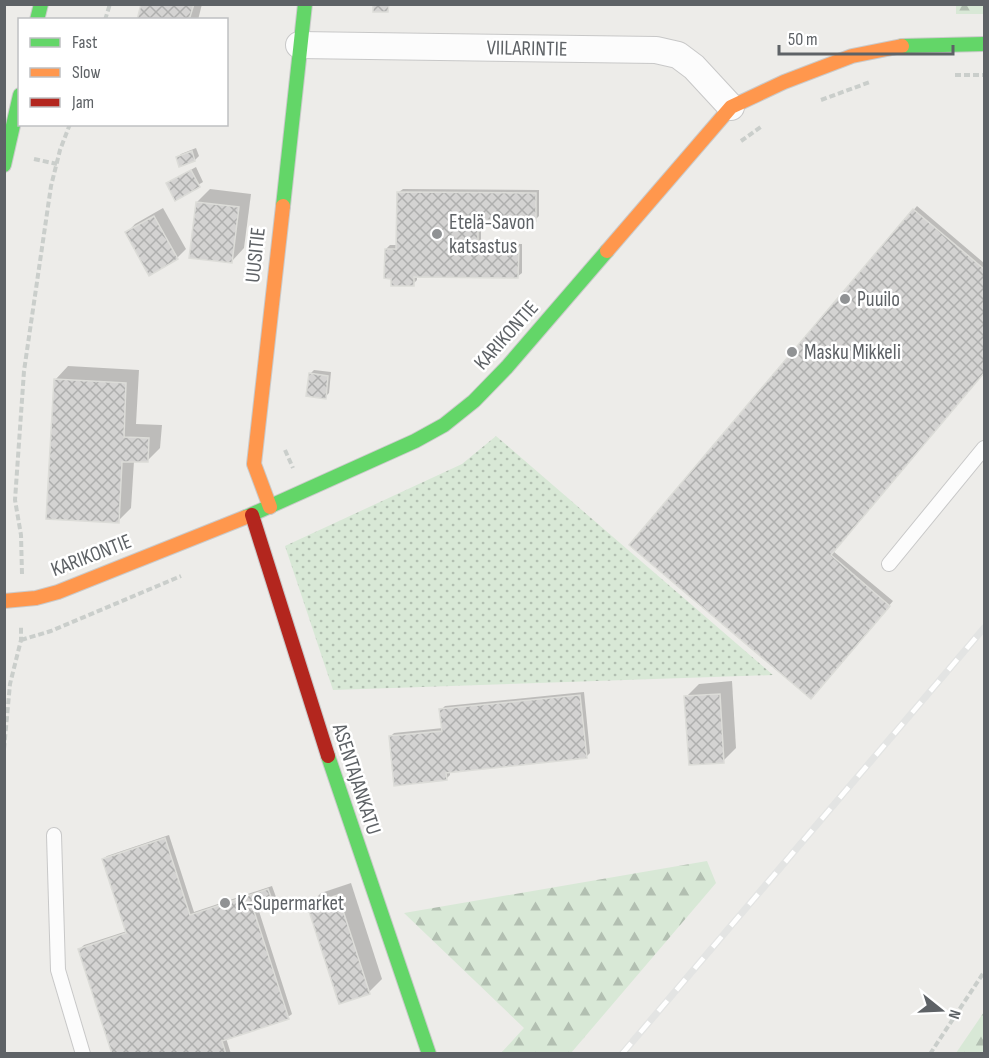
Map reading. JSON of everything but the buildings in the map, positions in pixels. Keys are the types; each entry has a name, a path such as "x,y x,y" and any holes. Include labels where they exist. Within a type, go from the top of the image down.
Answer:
{"street":[{"name":"UUSITIE","path":"270,507 254,464 305,4"},
{"name":"KARIKONTIE","path":"4,600 36,598 58,592 252,515 415,441 444,425 474,401 507,367 731,107 784,82 852,56 894,46 984,44"},
{"name":"VIILARINTIE","path":"299,45 656,50 678,55 694,67 731,107"},
{"path":"4,165 18,104"},
{"name":"ASENTAJANKATU","path":"252,515 321,737 383,925 429,1053"}],"lane":[{"path":"889,564 984,448"},
{"path":"54,835 58,970 83,1053"}],"path":[{"path":"947,75 984,75"},
{"path":"817,102 872,82"},
{"path":"736,147 763,125"},
{"path":"22,566 21,536 15,500 24,370 51,186 69,126"},
{"path":"25,157 57,164"},
{"path":"21,640 51,631 190,572"},
{"path":"4,749 10,684 21,640 21,624"},
{"path":"930,1053 984,972"}],"green space":[{"path":"956,5 984,5 984,14 956,14"},
{"path":"496,436 773,675 333,690 285,546 462,464"},
{"path":"707,861 716,883 571,1053 501,1053 524,1028 404,913"},
{"path":"984,1012 983,1053 956,1053"}],"railway":[{"path":"622,1054 984,628"}],"traffic: fast":[{"path":"38,18 41,4"},
{"path":"283,206 305,4"},
{"path":"902,46 984,44"},
{"path":"4,165 18,104"},
{"path":"246,517 415,441 444,425 474,401 507,367 607,251"},
{"path":"328,756 429,1054"}],"traffic: slow":[{"path":"607,251 731,107 784,82 852,56 902,46"},
{"path":"270,507 254,464 283,206"},
{"path":"4,601 36,598 58,592 246,517"}],"traffic: jam":[{"path":"252,515 328,756"}],"place":[{"name":"Etelä-Savon katsastus","path":"437,234"},
{"name":"Puuilo","path":"845,299"},
{"name":"Masku Mikkeli","path":"792,352"},
{"name":"K-Supermarket","path":"225,903"}]}
